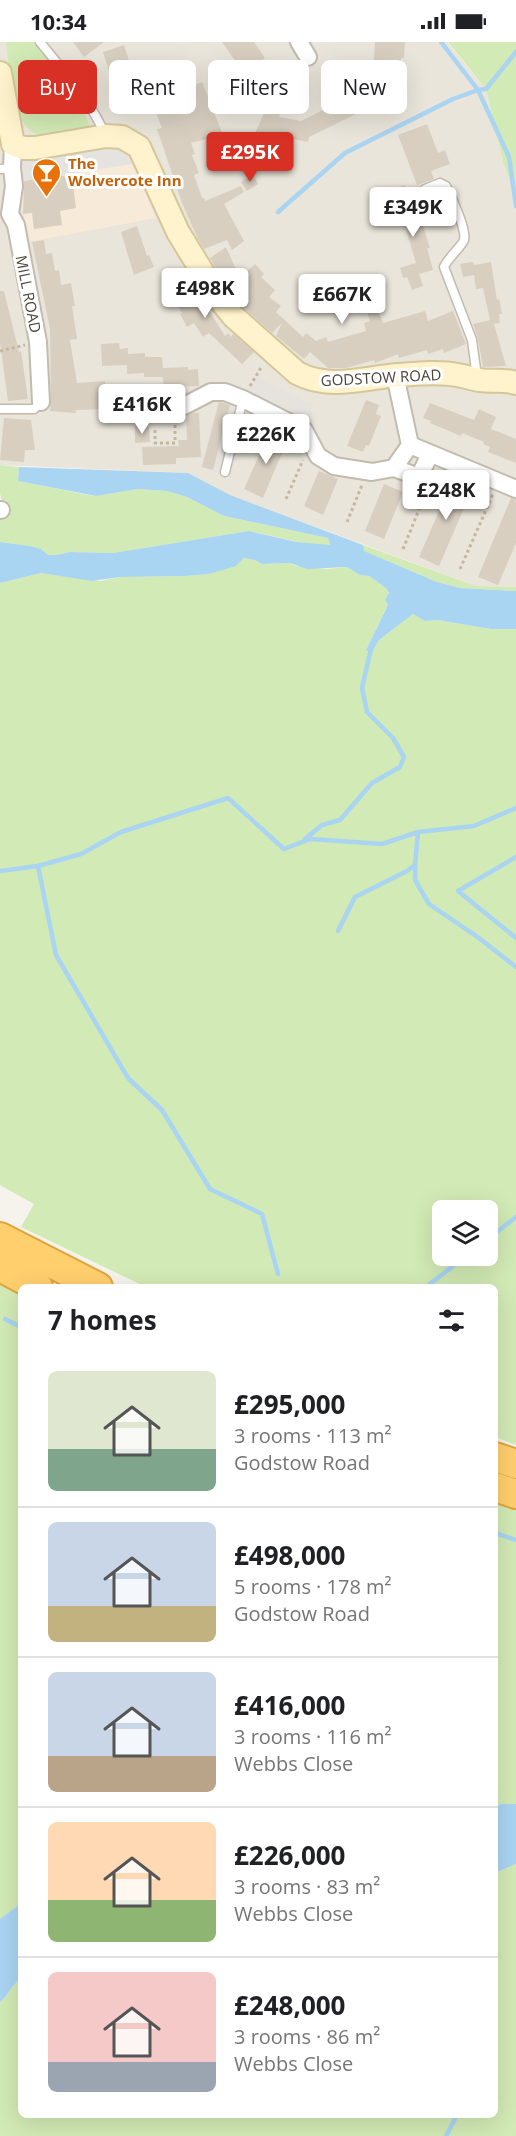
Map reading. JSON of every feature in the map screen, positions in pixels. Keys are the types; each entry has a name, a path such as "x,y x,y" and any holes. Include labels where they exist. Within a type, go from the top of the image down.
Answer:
{"highway":[{"path":"0,1237 92,1284"},
{"path":"0,1267 32,1284"},
{"path":"498,1458 516,1464"},
{"path":"498,1488 516,1494"}],"street":[{"path":"299,42 308,57"},
{"path":"0,74 13,144"},
{"name":"GODSTOW ROAD","path":"13,144 35,148 106,136 122,137 139,147 178,232 217,296 233,316 297,373 310,380 354,382 395,375 443,374 516,383"},
{"name":"MILL ROAD","path":"13,144 6,168 14,186 5,219 16,225 38,342 41,402"},
{"path":"394,468 410,445 395,375"},
{"path":"125,395 174,406 184,406 211,392 225,392 304,430 318,456 334,466 372,472 394,468 419,477 435,456"},
{"path":"410,445 516,489"}],"lane":[{"path":"40,42 102,125 106,136"},
{"path":"424,189 440,183 446,186 463,230 464,240 449,257 444,267 472,340 478,369 477,380"},
{"path":"225,472 243,399"},
{"name":"MILL ROAD","path":"0,409 34,409 41,402"}],"path":[{"path":"0,351 38,342"},
{"path":"243,399 271,350"},
{"path":"155,430 155,443 175,443 174,406"},
{"path":"286,499 310,442"},
{"path":"403,549 435,456"},
{"path":"347,522 367,471"},
{"path":"460,569 498,482"}],"shaded area":[{"path":"0,42 447,42 486,89 503,162 516,196 516,587 476,586 230,495 188,473 0,465"},
{"path":"114,145 122,150 133,164 18,182 15,158"},
{"path":"122,150 133,164 156,218 28,242 15,158"},
{"path":"255,377 313,405 307,421 246,392"},
{"path":"220,396 257,411 229,478 200,467"}],"green space":[{"path":"6,42 34,42 48,60 18,60 18,110"},
{"path":"448,42 516,42 516,196 503,162 486,89"},
{"path":"20,114 85,114 90,131 51,137 39,135 29,129"},
{"path":"0,465 19,467 18,481 88,495 96,496 138,489 167,491 187,497 224,516 328,538 330,546 249,531 113,553 70,552 48,555 41,549 30,546 0,542 0,519 5,517 0,493"},
{"path":"363,545 476,586 516,587 516,591 460,588 437,582 363,551"},
{"path":"243,558 262,564 290,563 296,566 327,569 347,567 360,575 369,576 386,588 389,594 388,604 366,650 371,654 379,640 413,614 425,621 438,620 491,629 516,629 516,1445 498,1438 498,1284 140,1284 21,1227 34,1204 0,1185 0,583 41,573 101,581 120,577 209,574"},
{"path":"0,1278 18,1287 18,1905 0,1919"},
{"path":"498,1498 516,1504 516,1804 498,1806"},
{"path":"516,1864 516,2136 0,2136 0,2002 18,1982 18,2118 498,2118 498,1872"}],"water":[{"path":"19,467 188,473 230,495 363,545 364,551 437,582 460,588 516,591 516,629 491,629 438,620 425,621 413,614 379,640 371,654 366,650 386,609 388,604 385,600 389,593 386,588 369,576 360,575 347,567 307,569 290,563 262,564 244,558 236,566 209,574 120,577 92,581 41,573 0,583 0,542 30,546 41,549 48,555 70,552 113,553 249,531 297,542 330,545 328,538 224,516 187,497 167,491 138,489 96,496 18,481"},
{"path":"516,1804 516,1864 498,1872 498,1806"},
{"path":"18,1905 18,1982 0,2002 0,1919"}],"building":[{"path":"73,42 104,42 84,57"},
{"path":"222,42 254,42 265,58 262,60 235,60"},
{"path":"375,42 405,42 404,58 401,60 374,60"},
{"path":"124,45 129,60 109,60 109,70 103,52"},
{"path":"202,82 208,97 208,114 215,114 223,135 191,143 195,154 192,155 199,173 194,175 202,198 205,201 241,186 244,192 224,204 244,241 232,250 227,240 204,249 182,203 157,129 162,128 156,114 196,114 196,85"},
{"path":"321,111 321,114 356,114 309,137 308,142 275,135 268,149 255,133 264,114 280,114 279,117 301,121"},
{"path":"427,124 438,153 445,150 450,164 431,171 434,179 417,185 398,135"},
{"name":"The Wolvercote Inn","path":"61,175 68,178 69,186 73,185 76,208 60,211 62,225 34,229 32,213 23,214 24,181"},
{"path":"253,175 258,184 247,191 241,182"},
{"path":"405,185 417,218 420,217 430,248 427,248 433,270 419,274 423,286 412,290 407,277 403,278 400,268 416,263 403,219 401,220 390,190"},
{"path":"137,226 147,256 149,255 154,267 134,275 121,232"},
{"path":"44,240 46,254 52,253 55,271 59,270 61,285 71,283 77,339 70,340 77,383 105,381 107,409 76,410 76,413 50,411 50,329 32,242"},
{"path":"226,247 240,278 255,264 264,274 261,277 275,290 269,297 281,306 276,312 303,337 306,333 316,341 326,337 328,342 366,331 364,323 370,321 363,300 373,297 383,323 425,311 428,321 453,311 466,344 444,353 443,349 428,354 427,350 399,358 398,354 375,363 374,360 346,368 328,368 310,352 304,359 276,336 282,323 272,333 243,307 228,288 210,258"},
{"path":"473,262 474,265 491,262 497,300 499,299 502,314 499,314 500,323 494,324 506,366 483,367 473,324 490,320 483,288 476,289 474,275 463,277 460,264"},
{"path":"181,276 196,299 200,296 225,336 228,333 231,337 233,334 254,352 242,364 209,333 203,337 194,323 187,327 180,314 182,313 165,286"},
{"path":"0,291 4,291 19,352 21,351 28,399 8,401 0,342"},
{"path":"119,343 120,349 128,348 128,354 145,353 145,357 162,357 163,368 198,369 199,386 164,387 163,377 144,377 144,373 127,374 127,365 102,366 101,344"},
{"path":"366,400 379,405 376,414 381,416 369,446 366,445 363,452 347,446"},
{"path":"219,402 230,405 213,470 202,467"},
{"path":"430,403 474,420 479,409 496,417 491,429 516,439 516,463 488,452 490,447 483,444 484,442 462,433 461,436 430,423 431,421 423,418"},
{"path":"199,413 201,457 176,458 176,464 143,465 142,447 179,446 178,440 187,440 186,416"},
{"path":"4,418 31,420 35,450 25,450 24,462 0,460"},
{"path":"135,426 149,427 150,442 135,443"},
{"path":"270,431 288,439 263,498 244,489"},
{"path":"319,471 338,479 323,515 304,506"},
{"path":"454,477 474,485 439,566 419,557"},
{"path":"384,484 403,492 384,539 365,531"},
{"path":"511,498 516,499 516,543 498,585 478,577"}],"waterway":[{"path":"441,42 478,90 509,157 516,206"},
{"path":"278,212 345,153 453,99 486,89 516,52"},
{"path":"305,839 322,825 340,820 372,783 400,767 404,757 393,738 367,712 362,688 371,649"},
{"path":"278,1274 262,1214 210,1189 162,1110 128,1078 56,955 38,866 81,854 121,832 228,798 284,849 310,839 382,844 418,832 474,826 516,808"},
{"path":"338,931 355,897 415,865 418,832"},
{"path":"516,857 458,891 516,938"},
{"path":"415,865 415,880 429,904 516,967"},
{"path":"0,871 38,866"},
{"path":"498,1231 516,1217"},
{"path":"430,1284 453,1266"},
{"path":"5,1319 18,1326"},
{"path":"498,1534 516,1540"},
{"path":"446,2136 455,2118"}],"place":[{"name":"The Wolvercote Inn","path":"47,198"}]}
